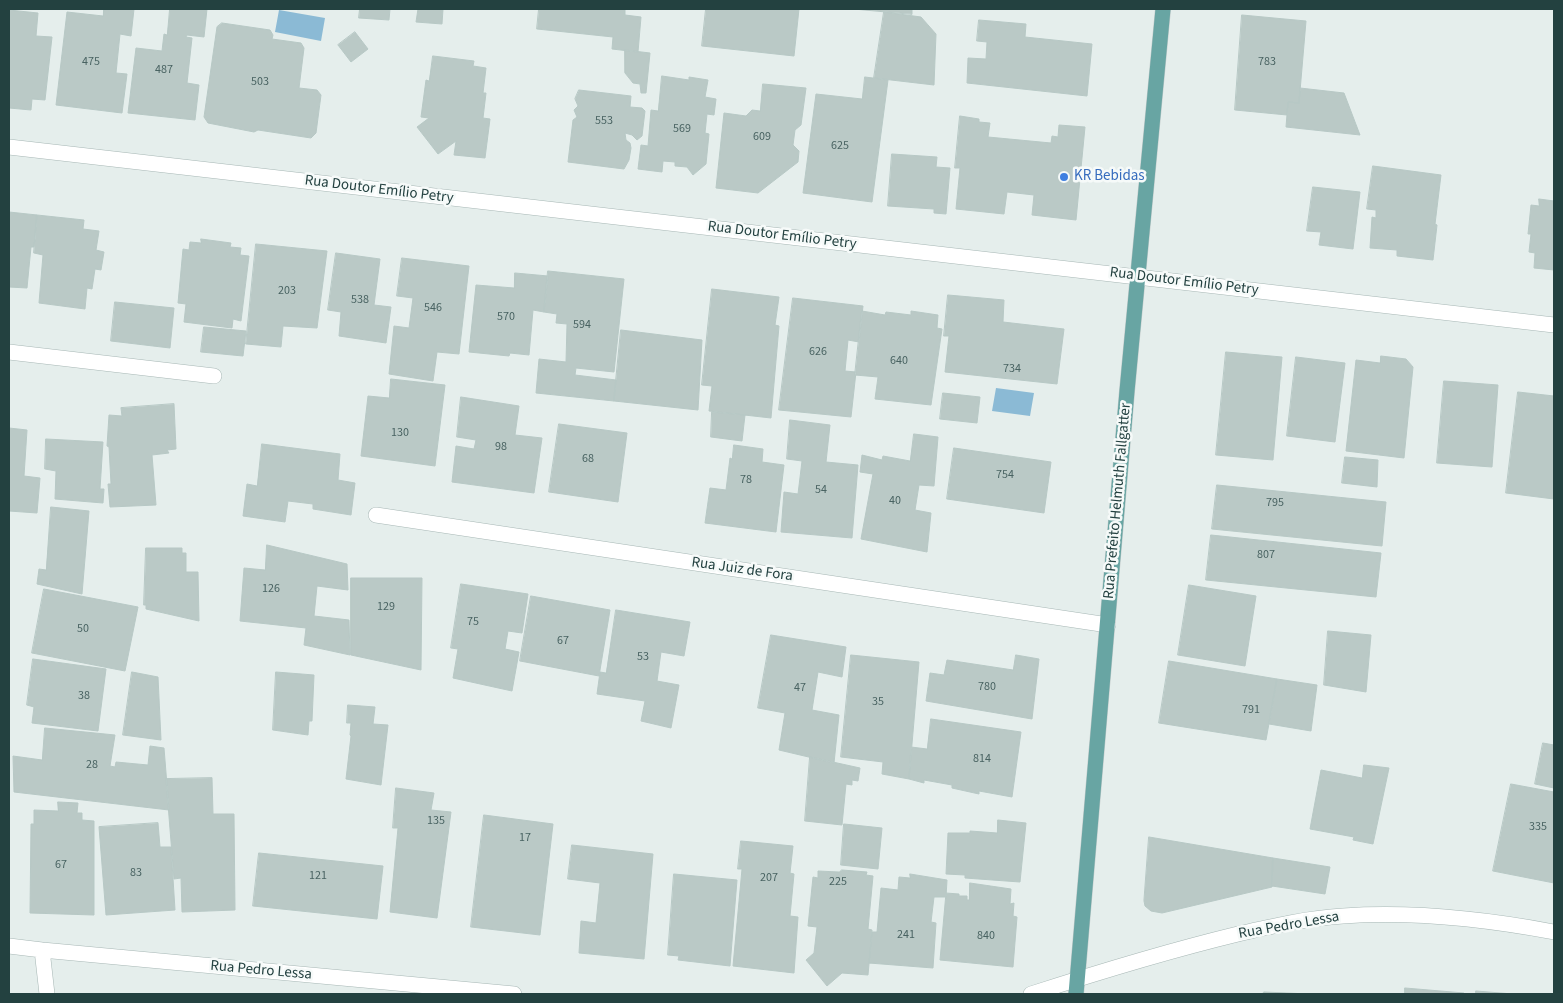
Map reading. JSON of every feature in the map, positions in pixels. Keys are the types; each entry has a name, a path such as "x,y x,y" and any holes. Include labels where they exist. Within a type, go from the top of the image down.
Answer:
{"main road":[{"name":"Rua Prefeito Helmuth Fallgatter","path":"1076,987 1138,277 1164,9"}],"street":[{"name":"Rua Doutor Emílio Petry","path":"9,147 1554,325"},
{"path":"9,352 214,376"},
{"name":"Rua Juiz de Fora","path":"376,515 1108,624"},
{"name":"Rua Pedro Lessa","path":"1031,994 1076,987 1201,943 1291,923 1342,916 1396,914 1456,918 1510,924 1554,932"},
{"name":"Rua Pedro Lessa","path":"9,946 392,988 514,994"},
{"path":"42,950 47,994"}],"water":[{"path":"279,10 325,18 321,41 275,32"},
{"path":"996,388 1034,393 1030,416 992,411"}],"building":[{"path":"104,9 134,9 131,36 120,34 116,73 127,74 122,113 56,105 67,12 103,16"},
{"path":"170,9 207,9 204,37 187,35 186,37 192,38 187,83 199,85 195,120 128,113 136,48 162,51 164,34 167,35"},
{"path":"360,9 390,9 389,20 359,18"},
{"path":"418,9 443,9 442,24 416,22"},
{"path":"539,9 625,9 625,15 641,17 638,52 612,49 613,37 537,29"},
{"path":"706,9 799,9 794,56 702,46"},
{"path":"854,9 912,9 912,14"},
{"path":"9,10 38,13 36,36 52,37 45,100 32,99 31,110 9,108"},
{"path":"884,12 921,17 936,34 934,85 874,78"},
{"path":"1242,15 1306,21 1299,103 1288,102 1287,115 1235,110"},
{"path":"979,20 1026,24 1025,37 1092,44 1087,96 967,83 968,58 986,59 987,42 977,41"},
{"path":"222,23 270,30 273,35 272,39 301,43 304,48 299,88 317,90 321,95 316,133 311,138 258,130 254,132 208,123 204,117 217,27"},
{"path":"355,32 368,49 351,62 338,45"},
{"path":"625,50 650,53 646,93 641,93 640,84 633,83 625,73"},
{"path":"433,56 474,61 473,66 486,68 483,118 490,119 485,158 454,155 456,141 438,154 417,127 429,118 421,117 426,80 429,81"},
{"path":"662,76 689,80 689,77 708,80 705,97 716,99 714,115 707,114 705,133 709,134 706,164 693,175 687,167 675,166 675,162 663,161 662,172 638,169 641,145 648,146 651,110 658,111"},
{"path":"865,77 888,80 872,202 803,193 816,94 862,99"},
{"path":"763,84 806,88 801,125 795,130 793,145 799,151 798,162 758,193 716,188 724,113 746,116 752,110 760,111"},
{"path":"1300,88 1344,93 1360,135 1286,127 1288,102 1299,103"},
{"path":"579,90 631,96 630,107 642,108 645,111 642,136 637,140 632,135 625,133 626,140 630,143 631,148 629,160 624,169 568,162 573,120 577,117 574,110 578,106 575,99"},
{"path":"960,116 979,119 979,122 990,123 988,137 1051,143 1052,136 1058,137 1059,125 1085,127 1076,220 1032,215 1034,195 1007,192 1004,214 956,209 960,168 955,168"},
{"path":"892,154 937,157 936,167 950,168 946,214 934,213 934,209 888,206"},
{"path":"1373,166 1441,175 1433,260 1397,256 1397,250 1370,248 1372,217 1376,218 1376,210 1367,209"},
{"path":"1313,187 1360,192 1353,249 1319,245 1321,232 1307,231"},
{"path":"1539,199 1554,201 1554,270 1534,268 1535,253 1529,252 1531,234 1528,234 1531,205 1539,206"},
{"path":"9,212 37,215 34,247 31,247 27,288 9,287"},
{"path":"37,215 84,220 83,229 99,231 96,250 104,252 101,270 95,269 92,289 87,288 85,309 39,303 43,255 34,253"},
{"path":"201,239 231,243 230,247 241,248 240,255 249,256 241,321 233,319 232,328 184,322 186,304 178,303 183,249 189,250 190,242 201,243"},
{"path":"256,244 327,251 317,328 283,326 281,347 246,344"},
{"path":"336,253 380,259 374,305 391,307 386,343 339,336 341,312 328,310"},
{"path":"402,258 469,266 459,354 437,352 433,381 389,374 394,326 409,328 413,298 397,296"},
{"path":"548,271 624,279 614,372 576,368 575,375 616,380 614,401 536,393 539,359 566,362 567,324 556,323 557,314 544,312"},
{"path":"515,273 548,276 544,312 533,310 529,355 510,353 509,356 469,352 476,285 514,288"},
{"path":"712,289 779,297 775,325 779,326 771,418 709,411 712,386 702,385"},
{"path":"948,295 1004,300 1003,322 1064,329 1057,384 945,372 949,336 944,336"},
{"path":"793,298 863,306 859,342 848,340 845,371 856,372 851,417 779,410"},
{"path":"115,302 174,308 170,348 111,341"},
{"path":"862,311 885,315 886,312 911,315 911,311 938,315 937,328 942,329 931,405 875,399 878,377 855,375"},
{"path":"204,327 246,331 243,356 201,352"},
{"path":"621,330 702,340 698,410 614,401"},
{"path":"1226,352 1282,357 1273,460 1216,455"},
{"path":"1381,356 1406,359 1413,367 1404,458 1346,451 1356,360 1380,363"},
{"path":"1296,357 1345,363 1335,442 1287,436"},
{"path":"391,379 445,385 435,466 361,456 368,396 389,398"},
{"path":"1444,381 1498,385 1492,467 1437,463"},
{"path":"1518,392 1554,396 1554,499 1506,493"},
{"path":"943,393 980,397 977,423 940,419"},
{"path":"461,397 519,406 515,435 542,438 534,493 452,482 456,446 474,449 476,440 457,437"},
{"path":"174,404 176,449 167,450 169,453 152,455 156,505 110,507 108,484 111,484 109,447 107,446 109,415 122,416 121,408"},
{"path":"712,412 745,415 742,441 711,437"},
{"path":"790,420 830,425 826,462 858,465 852,538 781,532 784,492 798,494 802,461 787,459"},
{"path":"559,424 627,433 618,502 549,492"},
{"path":"9,428 27,430 24,476 40,478 37,513 9,511"},
{"path":"914,434 938,437 934,486 919,485 915,510 931,513 927,552 861,539 873,474 860,472 862,455 882,460 883,456 910,461"},
{"path":"46,439 103,442 100,489 104,489 103,503 55,499 56,471 45,469"},
{"path":"262,444 340,454 338,480 355,483 351,515 313,509 313,504 288,501 285,522 243,516 247,484 257,486"},
{"path":"734,445 763,449 762,462 784,465 776,532 705,523 710,488 726,490 730,458 732,459"},
{"path":"954,448 1051,462 1044,513 947,499"},
{"path":"1345,457 1378,460 1377,487 1342,483"},
{"path":"1217,485 1386,502 1382,546 1212,529"},
{"path":"51,507 89,511 82,594 37,584 39,569 46,570"},
{"path":"1211,535 1381,553 1376,597 1206,580"},
{"path":"267,545 347,564 348,590 317,586 314,616 349,620 350,655 304,645 306,628 240,621 244,568 265,570"},
{"path":"146,548 182,548 182,553 186,553 186,572 198,572 199,621 146,609 146,605 144,605"},
{"path":"351,578 422,578 421,670 351,655"},
{"path":"461,584 528,594 522,633 508,631 505,649 519,652 512,691 453,678 458,649 451,648"},
{"path":"1189,585 1256,596 1245,666 1178,655"},
{"path":"44,589 138,607 125,671 32,653"},
{"path":"531,596 610,610 599,676 520,661"},
{"path":"616,610 690,622 684,656 661,652 657,681 679,685 671,728 641,721 645,701 597,694 600,672 606,673"},
{"path":"1328,631 1371,635 1366,692 1324,685"},
{"path":"771,635 846,647 842,677 818,672 812,710 839,715 834,763 779,750 785,713 758,708"},
{"path":"851,655 919,662 909,779 882,774 883,762 841,757"},
{"path":"1016,655 1039,659 1032,719 926,701 930,673 944,675 947,660 1013,670"},
{"path":"33,659 106,669 98,731 32,723 34,707 27,705"},
{"path":"1169,661 1277,679 1266,740 1159,723"},
{"path":"132,672 158,677 161,740 123,735"},
{"path":"276,672 314,675 312,721 309,721 308,735 273,730"},
{"path":"1277,679 1317,685 1311,731 1269,724"},
{"path":"348,705 375,707 373,724 388,725 381,785 346,779 351,736 351,723 347,723"},
{"path":"931,719 1021,732 1012,797 979,791 979,794 952,788 952,785 924,780 924,783 909,779 911,747 927,749"},
{"path":"45,728 115,735 110,766 115,767 116,762 148,765 150,746 164,748 169,810 14,792 13,756 42,760"},
{"path":"1543,743 1554,745 1554,788 1535,784"},
{"path":"810,757 860,768 858,781 852,780 852,785 846,784 842,825 805,821"},
{"path":"1364,765 1389,768 1373,844 1353,840 1354,837 1310,829 1321,770 1362,778"},
{"path":"212,778 213,814 234,814 235,910 182,912 181,878 174,879 166,779"},
{"path":"1511,784 1554,792 1554,883 1493,871"},
{"path":"396,788 434,793 431,810 451,812 437,918 390,912 398,828 393,828"},
{"path":"58,802 78,803 77,813 82,813 82,820 94,821 94,915 30,913 31,824 34,824 34,810 58,811"},
{"path":"484,815 553,824 540,935 471,927"},
{"path":"998,820 1026,823 1020,882 965,878 965,875 946,874 948,833 970,833 970,831 997,833"},
{"path":"158,823 160,847 171,847 175,910 106,915 99,827"},
{"path":"844,824 882,828 878,869 841,865"},
{"path":"1149,837 1273,858 1272,887 1162,913 1151,911 1145,906 1144,901"},
{"path":"741,841 793,846 790,873 794,874 790,916 798,917 794,973 733,966 742,869 738,869"},
{"path":"572,845 653,854 644,959 579,953 581,921 596,923 600,883 568,879"},
{"path":"259,853 383,866 377,919 253,906"},
{"path":"1273,858 1330,867 1325,894 1272,886"},
{"path":"842,870 867,872 866,875 873,876 868,929 872,930 868,975 842,973 827,986 806,960 814,953 817,927 808,926 813,877 818,878 818,871 839,872"},
{"path":"674,874 737,880 730,966 678,960 679,956 668,955"},
{"path":"910,874 947,880 946,897 934,897 931,922 936,923 933,968 869,963 872,932 877,932 881,888 898,890 899,877 910,878"},
{"path":"970,883 1011,889 1010,904 1014,903 1013,916 1017,917 1013,967 940,960 946,893 967,896 967,900 969,900"},
{"path":"1405,988 1464,993 1464,994 1405,994"},
{"path":"1476,991 1513,994 1476,994"},
{"path":"1264,992 1309,994 1263,994"}],"place":[{"name":"KR Bebidas","path":"1064,177"}]}
